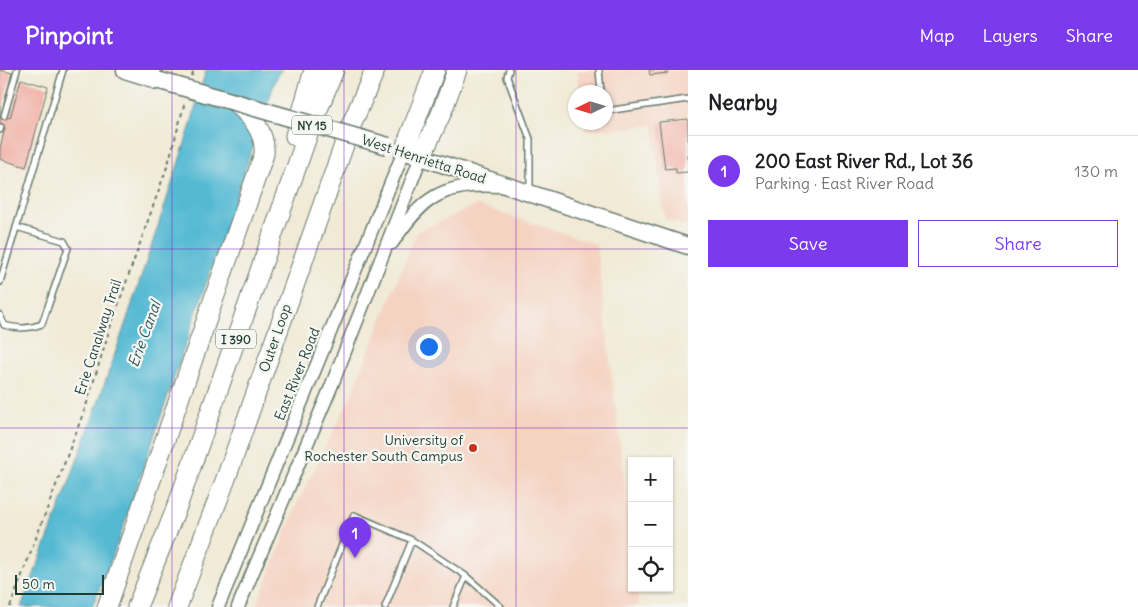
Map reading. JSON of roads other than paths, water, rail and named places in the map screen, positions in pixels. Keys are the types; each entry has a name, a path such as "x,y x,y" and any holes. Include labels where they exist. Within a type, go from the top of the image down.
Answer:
{"highway":[{"path":"243,318 314,70"},
{"name":"I 390","path":"137,607 180,498 308,134 334,70"},
{"name":"Outer Loop","path":"178,606 225,481 350,128 375,70"},
{"path":"404,152 435,70"},
{"path":"404,152 457,70"},
{"path":"107,607 264,154 265,143 261,133 248,114 236,103"}],"main road":[{"name":"NY 15","path":"124,70 151,75"},
{"name":"West Henrietta Road","path":"151,75 236,103 404,152 688,246"}],"street":[{"path":"238,607 330,389 377,268 404,152"},
{"name":"East River Road","path":"218,607 404,152"},
{"path":"377,268 407,221 420,206 434,195 463,186 509,187"}],"lane":[{"path":"4,116 17,70"},
{"path":"0,282 63,70"},
{"path":"509,70 507,77 530,139 530,193"},
{"path":"599,70 601,85"},
{"path":"613,110 688,99"},
{"path":"0,315 4,325 15,328 30,328 42,324 68,248 64,241 16,227"},
{"path":"317,607 354,515 412,540 466,576 501,607"},
{"path":"385,607 412,540"},
{"path":"453,607 466,576"}],"water":[{"name":"Erie Canal","path":"206,70 282,70 276,79 118,542 92,607 21,607 107,378 187,137"}],"place":[{"name":"University of Rochester South Campus","path":"473,448"},
{"name":"200 East River Rd., Lot 36","path":"355,558"}]}
